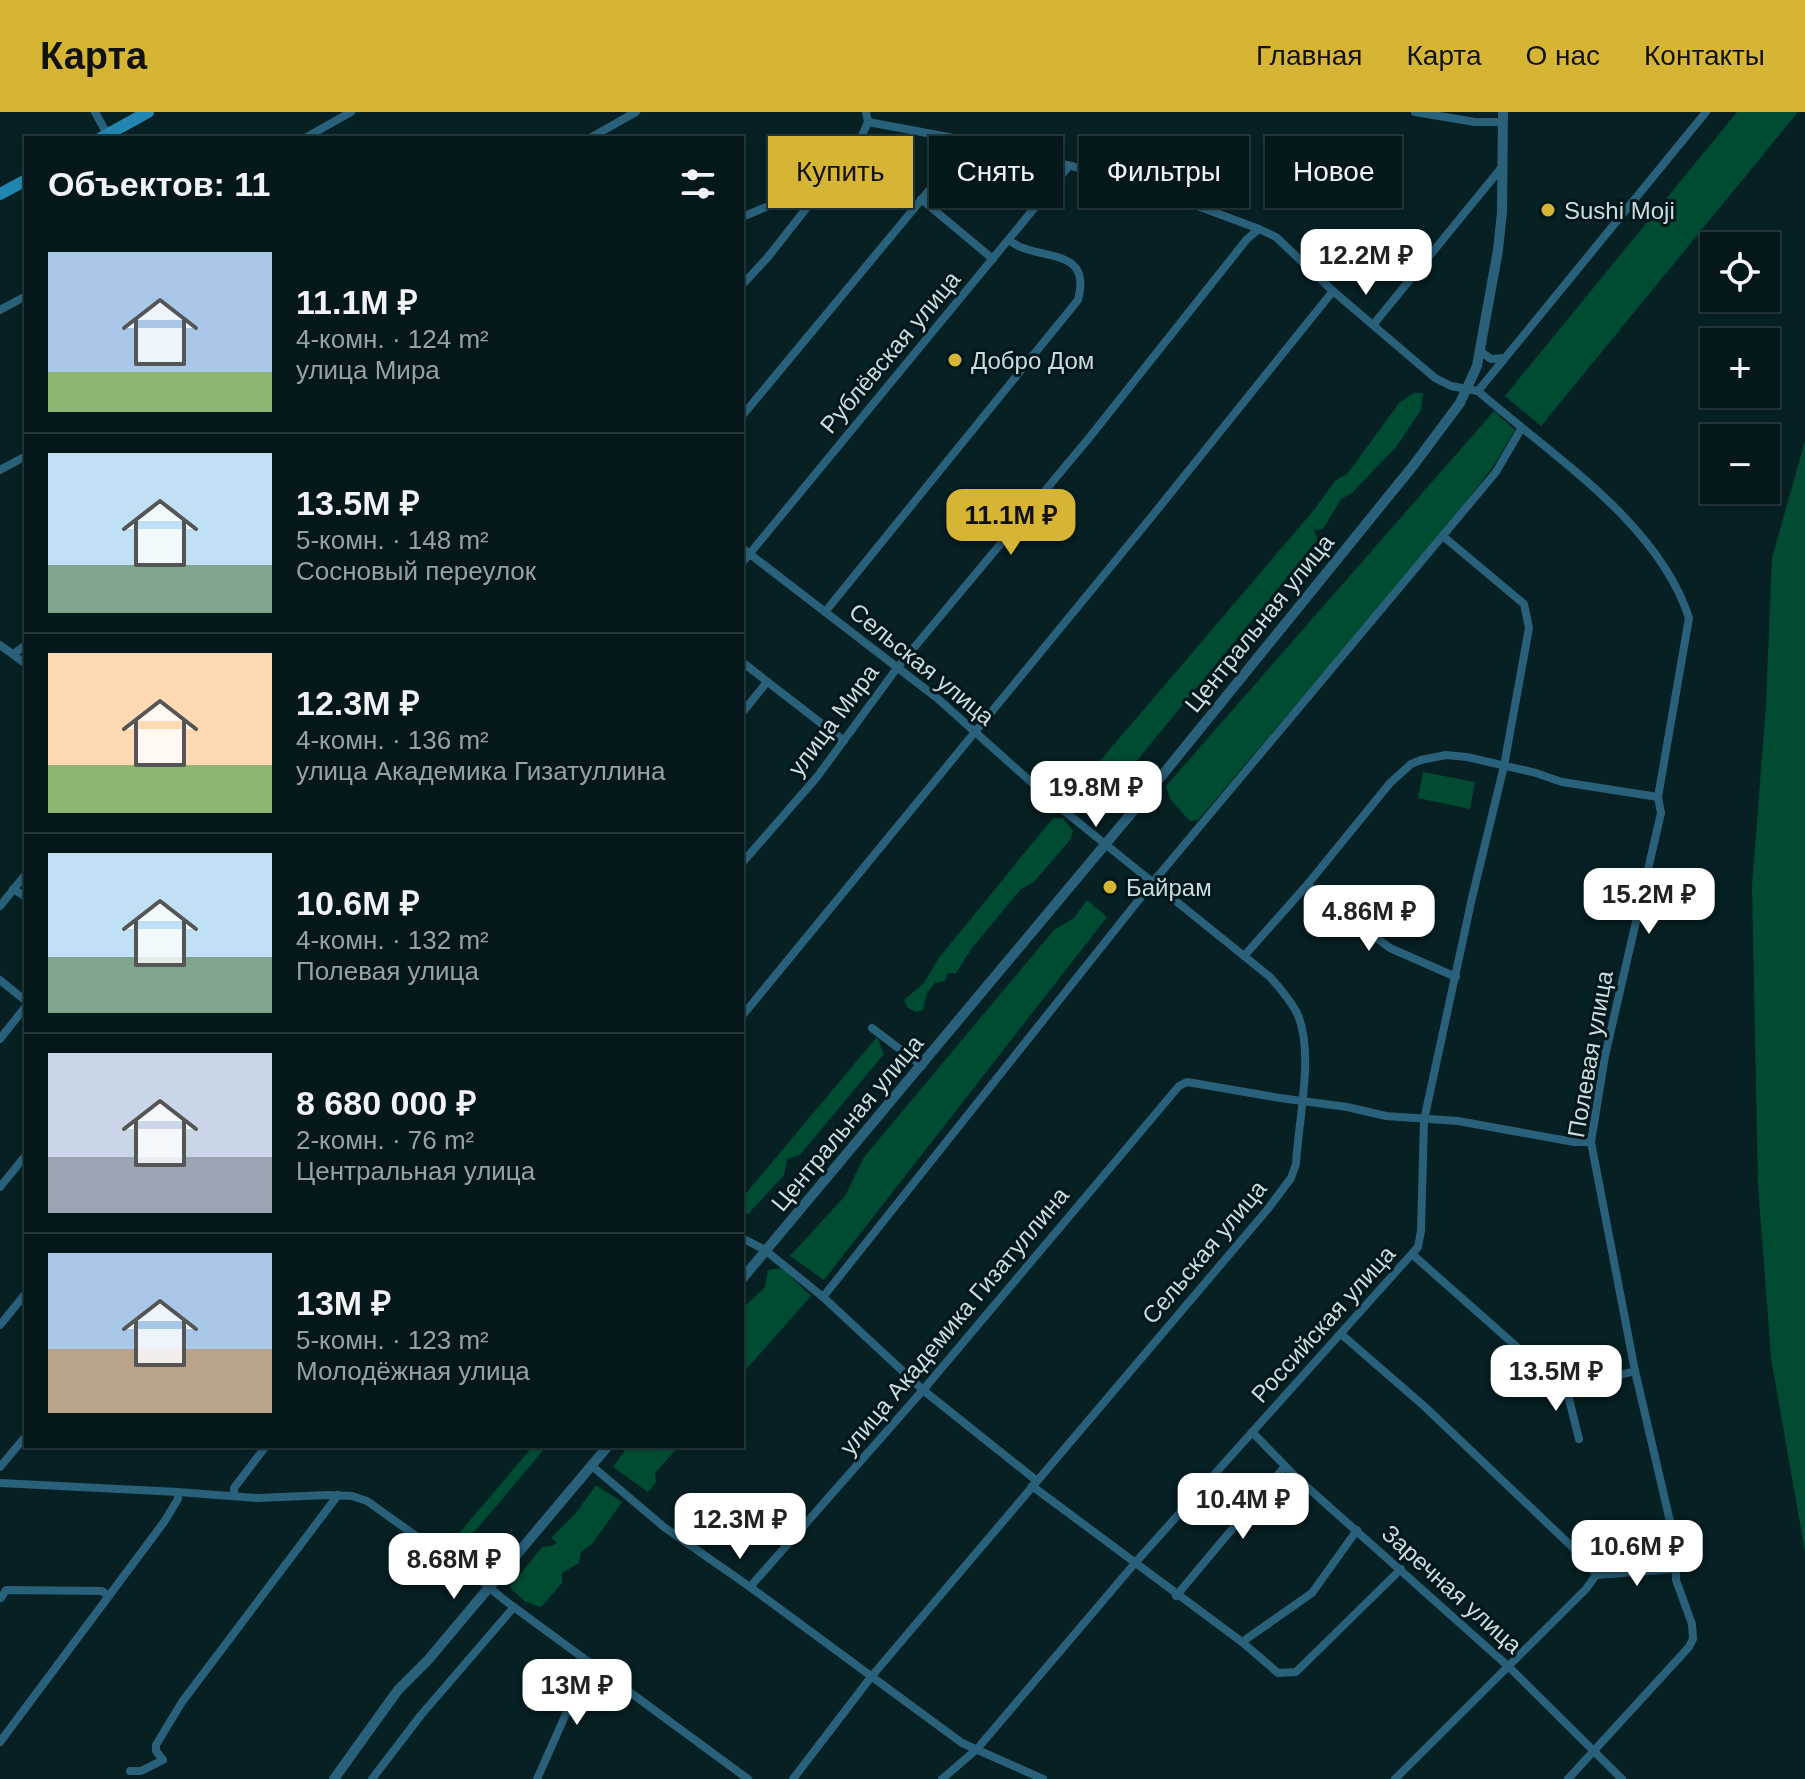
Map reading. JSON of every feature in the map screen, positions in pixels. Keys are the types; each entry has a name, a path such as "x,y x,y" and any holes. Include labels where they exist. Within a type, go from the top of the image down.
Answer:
{"main road":[{"path":"104,136 148,112"},
{"path":"0,194 24,181"}],"street":[{"path":"95,112 104,136"},
{"path":"309,136 351,112"},
{"path":"594,136 636,112"},
{"path":"862,136 868,122 866,112"},
{"path":"1415,112 1475,122 1503,117"},
{"path":"1063,164 1128,180 1276,237 1333,291 1435,378 1451,386 1473,390 1504,358 1706,112"},
{"name":"Центральная улица","path":"744,1276 1106,843 1473,390 1498,250 1503,117"},
{"path":"868,122 943,136"},
{"name":"Рублёвская улица","path":"746,551 1069,166"},
{"path":"1373,325 1502,167"},
{"path":"744,414 929,190"},
{"path":"921,199 993,259"},
{"path":"744,216 768,206"},
{"path":"744,283 807,208"},
{"name":"улица Мира","path":"744,861 817,777 897,668 1089,438 1247,239 1259,229"},
{"path":"825,612 1078,300 1081,283 1075,265 1016,246 1009,240"},
{"path":"744,1014 1333,291"},
{"path":"0,310 24,297"},
{"path":"1480,351 1491,359 1504,358"},
{"name":"Полевая улица","path":"1473,390 1581,478 1647,539 1681,594 1689,618 1658,797 1661,813 1605,1056 1591,1142 1635,1371 1676,1547 1676,1580 1689,1612 1693,1639 1595,1751"},
{"path":"823,1297 1153,882 1444,537 1496,472 1521,429"},
{"path":"0,470 24,457"},
{"name":"Российская улица","path":"942,1779 977,1749 1135,1563 1418,1247 1424,1120 1504,766 1529,628 1524,604 1444,537"},
{"name":"Сельская улица","path":"746,551 975,731 1058,806 1270,977 1297,1014 1304,1051 1296,1164 1291,1178 871,1677 793,1779"},
{"path":"0,645 24,662"},
{"path":"13,654 24,646"},
{"path":"744,664 844,741"},
{"path":"744,711 767,682"},
{"path":"1244,956 1390,783 1411,764 1446,755 1467,757 1571,784 1658,797"},
{"path":"0,906 24,876"},
{"path":"1307,885 1390,948 1456,977"},
{"path":"13,889 24,896"},
{"path":"0,980 24,1002"},
{"path":"0,1039 24,1007"},
{"path":"872,1028 922,1066"},
{"name":"улица Академика Гизатуллина","path":"750,1587 923,1390 1179,1086 1187,1082 1301,1099"},
{"path":"1301,1099 1386,1116 1458,1121 1574,1142 1591,1142"},
{"path":"0,1187 24,1157"},
{"path":"744,1239 765,1250 823,1297 923,1390 1034,1484 1176,1596 1242,1642 1278,1673 1296,1672 1401,1569"},
{"path":"1413,1255 1550,1378 1570,1387 1635,1371"},
{"path":"0,1325 24,1295"},
{"path":"1341,1334 1435,1416 1587,1561 1596,1575"},
{"path":"1570,1387 1568,1395 1579,1439"},
{"name":"Заречная улица","path":"1252,1432 1285,1466 1509,1667 1622,1779"},
{"path":"0,1467 24,1438"},
{"path":"234,1496 234,1488 264,1448"},
{"path":"334,1779 398,1690 428,1660 606,1448"},
{"path":"592,1466 664,1527 962,1743 1043,1779"},
{"path":"1176,1596 1285,1466"},
{"path":"0,1483 257,1498 338,1495 367,1501 475,1575 748,1779"},
{"path":"0,1742 164,1522 178,1499 178,1492"},
{"path":"130,1771 141,1771 163,1760 156,1751 156,1745 182,1702 338,1495"},
{"path":"1242,1642 1312,1593 1357,1530"},
{"path":"1395,1779 1509,1667 1596,1575 1674,1569"},
{"path":"1,1598 6,1590 102,1591 109,1596"},
{"path":"372,1779 421,1715 514,1607"},
{"path":"537,1779 589,1662"},
{"path":"1568,1779 1595,1751"}],"green space":[{"path":"1737,112 1798,112 1541,426 1505,396"},
{"path":"1414,393 1423,393 1421,410 1396,447 1352,493 1341,499 1323,529 1314,530 1318,540 1130,769 1120,772 1112,790 1089,815 1074,798 1099,762 1314,510 1335,481 1348,473 1399,403"},
{"path":"1494,411 1515,430 1492,468 1437,539 1198,820 1190,821 1170,799 1166,786"},
{"path":"1805,441 1805,1552 1771,1358 1758,1185 1752,886 1766,704 1772,558"},
{"path":"1423,772 1475,782 1470,809 1418,798"},
{"path":"1053,818 1063,818 1073,831 1070,840 1034,882 1021,889 972,948 956,973 948,973 945,981 935,983 927,993 923,1010 916,1012 908,1008 904,1000 924,983 938,959"},
{"path":"1087,900 1107,917 824,1280 790,1256 845,1196 864,1157 1054,930 1074,918"},
{"path":"877,1037 884,1054 800,1155 787,1159 784,1175 748,1214 744,1212 744,1196"},
{"path":"782,1268 811,1296 744,1372 744,1307 765,1287 768,1270"},
{"path":"531,1448 545,1448 458,1551 450,1544"},
{"path":"627,1448 677,1448 655,1473 656,1482 648,1492 613,1467"},
{"path":"596,1485 622,1502 592,1544 581,1552 579,1563 562,1573 562,1583 541,1607 524,1601 510,1587 542,1547 557,1543 551,1538 576,1513"}],"place":[{"name":"Sushi Moji","path":"1548,210"},
{"name":"Добро Дом","path":"955,360"},
{"name":"Байрам","path":"1110,887"}]}
